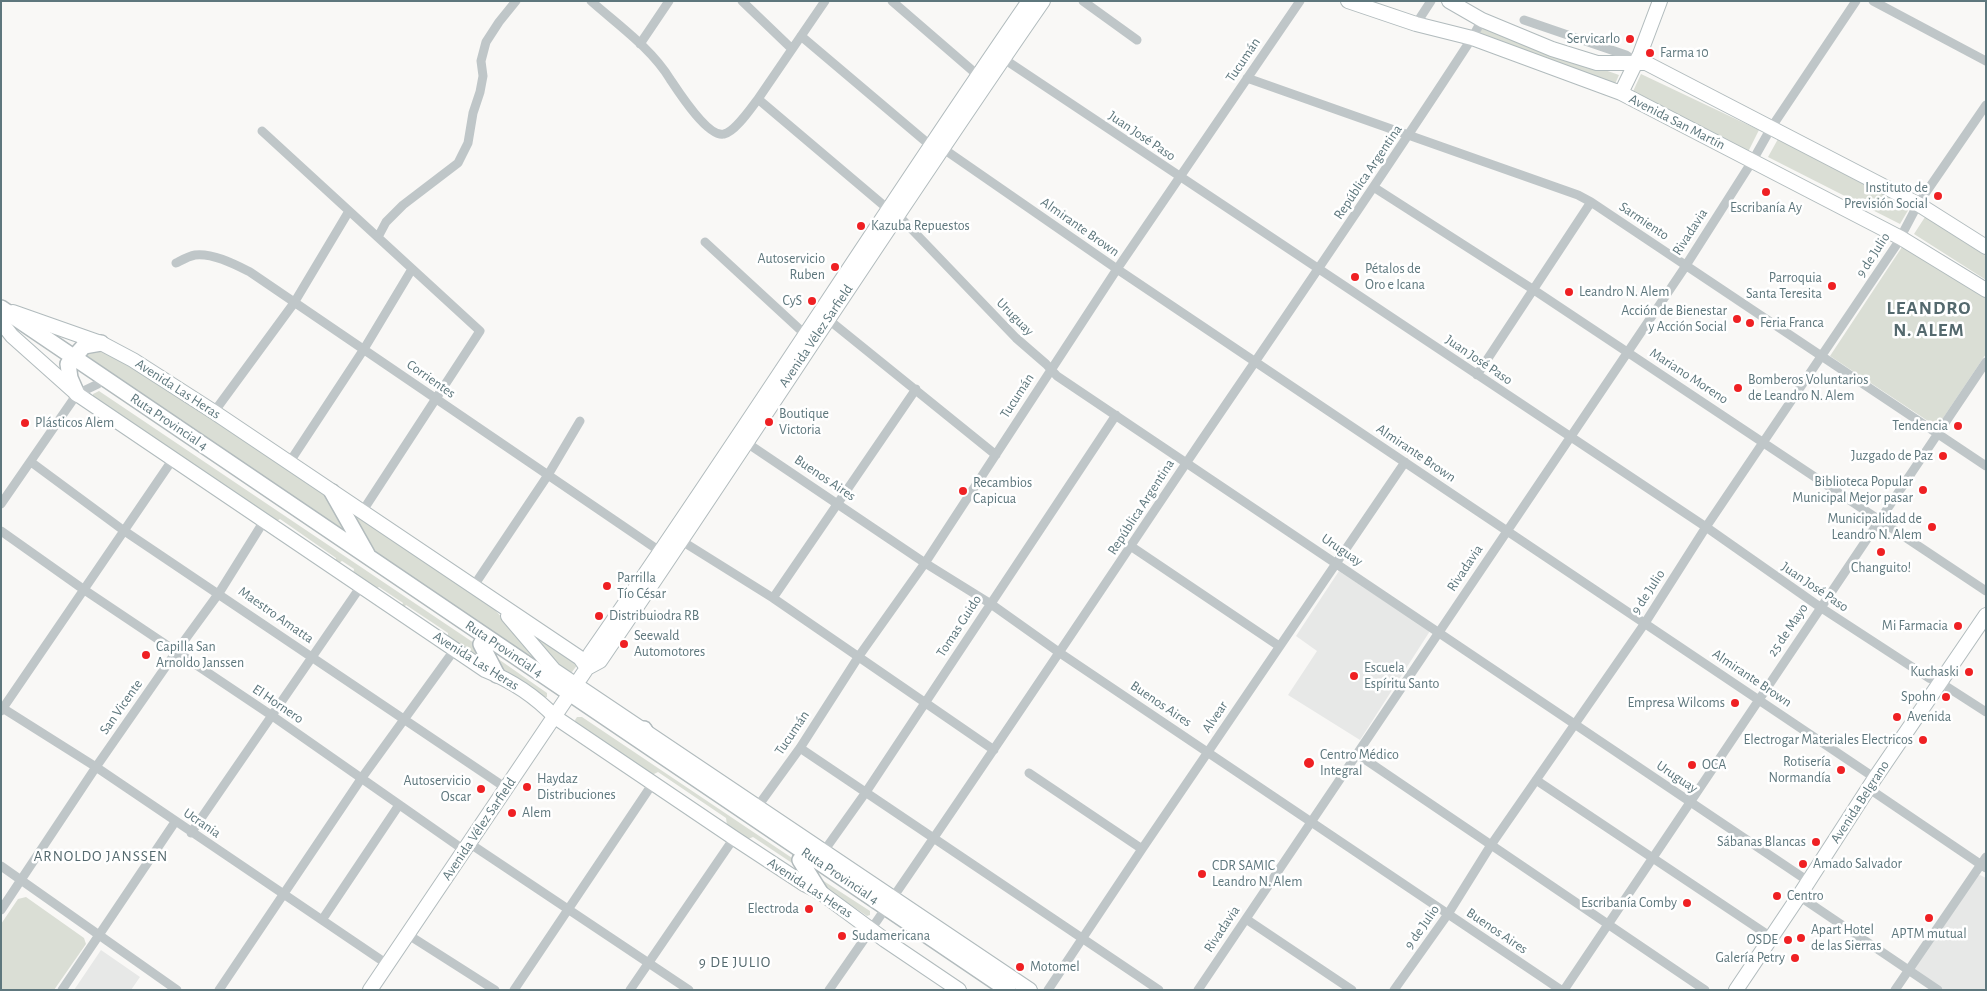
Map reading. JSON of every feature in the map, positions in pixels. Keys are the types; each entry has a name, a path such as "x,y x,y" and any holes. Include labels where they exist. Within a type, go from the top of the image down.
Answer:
{"main road":[{"name":"Avenida Vélez Sarfield","path":"370,990 587,668 600,661 665,556 741,440 982,80 1029,1"},
{"name":"Avenida Vélez Sarfield","path":"982,80 1004,59 1043,1"},
{"name":"Avenida San Martín","path":"1348,1 1416,24 1472,38 1622,94 1901,238 1986,290"},
{"path":"1449,1 1482,20 1552,49 1597,63 1646,63 1918,204 1986,247"},
{"path":"1622,94 1660,1"},
{"name":"Avenida Las Heras","path":"1,308 102,343 133,360 214,412 580,658 587,668"},
{"name":"Ruta Provincial 4","path":"1,308 98,384 481,644 571,693 800,860 887,907 992,990"},
{"name":"Avenida Las Heras","path":"1,321 12,336 78,394 485,670 497,675 534,699 555,717 734,838 804,884 820,892 871,930 959,990"},
{"name":"Ruta Provincial 4","path":"1,321 71,361 369,557 1008,990"},
{"path":"78,394 70,378 71,361 84,346 102,343"},
{"path":"332,492 369,557"},
{"path":"500,605 571,693 644,729 824,851 887,907 1030,990"},
{"name":"Avenida Belgrano","path":"1736,990 1871,783 1986,615"},
{"path":"481,644 497,675"},
{"path":"644,729 658,754"},
{"path":"800,860 820,892"}],"street":[{"path":"378,237 386,222 403,205 458,162 468,143 473,113 480,92 483,76 482,60 486,42 516,1"},
{"path":"591,1 664,68 692,112 718,134 724,134 733,130 758,99 825,1"},
{"path":"640,44 669,1"},
{"path":"742,1 792,49"},
{"path":"892,1 982,80"},
{"path":"1083,1 1137,40"},
{"name":"Tucumán","path":"758,806 800,748 859,656 924,563 1117,269 1300,1"},
{"path":"1416,24 1431,1"},
{"name":"Rivadavia","path":"1198,990 1686,265 1771,128 1856,1"},
{"path":"1873,1 1986,61"},
{"name":"República Argentina","path":"829,990 934,839 1132,547 1187,462 1375,188 1482,20"},
{"path":"1524,20 1626,55 1636,62"},
{"name":"Almirante Brown","path":"801,36 937,147 1758,699 1871,783 1984,863"},
{"name":"Juan José Paso","path":"1004,59 1706,528 1820,607 1929,678 1941,683 1986,712"},
{"name":"Sarmiento","path":"1247,78 1408,137 1578,195 1986,466"},
{"name":"Uruguay","path":"758,99 893,212 1016,338 1046,364 1050,370 1808,881"},
{"name":"9 de Julio","path":"1394,990 1448,914 1491,845 1645,623 1706,528 1901,238 1918,204 1986,105"},
{"path":"262,131 480,331 362,512"},
{"name":"Mariano Moreno","path":"1375,188 1534,290 1986,591"},
{"path":"1477,375 1591,202"},
{"path":"214,412 294,303 349,210"},
{"path":"705,242 809,338"},
{"name":"Corrientes","path":"176,263 195,256 210,256 233,263 250,272 665,556"},
{"path":"289,463 364,349 412,269"},
{"path":"824,316 996,454"},
{"name":"25 de Mayo","path":"1562,990 1608,925 1986,362"},
{"path":"1,504 78,394 98,384"},
{"path":"773,598 916,389"},
{"name":"Tomas Guido","path":"824,851 925,704 1116,415"},
{"path":"473,587 548,475 580,421"},
{"name":"Buenos Aires","path":"741,440 924,563 991,604 1060,653 1562,990"},
{"path":"2,709 172,459"},
{"name":"Maestro Amatta","path":"31,462 124,530 506,788"},
{"name":"Alvear","path":"1048,990 1142,848 1406,462"},
{"name":"San Vicente","path":"1,910 96,767 219,593 264,521"},
{"name":"El Hornero","path":"1,531 82,589 271,715 399,805 467,847"},
{"path":"677,538 773,598 994,750"},
{"path":"1132,547 1280,646"},
{"path":"191,832 361,586"},
{"path":"219,990 361,779 454,649"},
{"name":"Ucrania","path":"2,709 96,767 387,964"},
{"path":"800,748 1159,990"},
{"path":"1357,754 1705,990"},
{"path":"1029,773 1142,848"},
{"path":"1536,780 1771,937"},
{"path":"514,990 653,783"},
{"path":"322,920 399,805"},
{"path":"62,990 175,822"},
{"path":"630,990 734,838"},
{"path":"467,847 648,962 688,990"},
{"path":"1895,990 1984,863"},
{"path":"1,866 177,990"},
{"path":"1799,896 1938,990"},
{"path":"1246,919 1352,990"},
{"path":"407,934 495,990"}],"shaded area":[{"path":"1483,27 1619,75 1615,84 1476,38"},
{"path":"1641,74 1759,130 1748,152 1630,98"},
{"path":"1778,139 1910,207 1900,224 1768,157"},
{"path":"1925,217 1986,256 1986,280 1914,234"},
{"path":"1904,244 1986,298 1986,354 1937,427 1830,356"},
{"path":"91,349 107,351 325,492 354,540 79,357"},
{"path":"99,391 477,645 488,664 448,640 448,633 406,605 402,609 403,603 379,587 374,590 353,575 354,569 342,561 337,564 335,563 336,558 280,519 275,522 93,398 93,394"},
{"path":"344,506 486,600 552,673 373,557"},
{"path":"1339,571 1430,631 1360,740 1288,695 1317,651 1296,636"},
{"path":"522,625 578,664 572,672 570,673 556,665"},
{"path":"494,656 547,693 547,697 544,698 500,669"},
{"path":"577,717 582,717 798,862 806,876 797,873 795,865 753,837 748,839 727,825 726,818 658,772 652,775 576,725 575,720"},
{"path":"1980,875 1986,878 1986,990 1944,990 1915,970 1915,965 1975,877"},
{"path":"816,876 870,911 870,915 867,916 822,886"},
{"path":"26,897 84,938 86,944 54,990 1,990 1,924 18,899"},
{"path":"101,950 140,977 131,990 74,990"}],"place":[{"name":"Servicarlo","path":"1630,39"},
{"name":"Farma 10","path":"1650,53"},
{"name":"Escribanía Ay","path":"1766,192"},
{"name":"Instituto de Previsión Social","path":"1938,196"},
{"name":"Kazuba Repuestos","path":"861,226"},
{"name":"Autoservicio Ruben","path":"835,267"},
{"name":"Pétalos de Oro e Icana","path":"1355,277"},
{"name":"Parroquia Santa Teresita","path":"1832,286"},
{"name":"Leandro N. Alem","path":"1569,292"},
{"name":"CyS","path":"812,301"},
{"name":"Acción de Bienestar y Acción Social","path":"1737,319"},
{"name":"Feria Franca","path":"1750,323"},
{"name":"Bomberos Voluntarios de Leandro N. Alem","path":"1738,388"},
{"name":"Boutique Victoria","path":"769,422"},
{"name":"Plásticos Alem","path":"25,423"},
{"name":"Tendencia","path":"1958,426"},
{"name":"Juzgado de Paz","path":"1943,456"},
{"name":"Biblioteca Popular Municipal Mejor pasar","path":"1923,490"},
{"name":"Recambios Capicua","path":"963,491"},
{"name":"Municipalidad de Leandro N. Alem","path":"1932,527"},
{"name":"Changuito!","path":"1881,552"},
{"name":"Parrilla Tío César","path":"607,586"},
{"name":"Distribuiodra RB","path":"599,616"},
{"name":"Mi Farmacia","path":"1958,626"},
{"name":"Seewald Automotores","path":"624,644"},
{"name":"Capilla San Arnoldo Janssen","path":"146,655"},
{"name":"Kuchaski","path":"1969,672"},
{"name":"Escuela Espíritu Santo","path":"1354,676"},
{"name":"Spohn","path":"1946,697"},
{"name":"Empresa Wilcoms","path":"1735,703"},
{"name":"Avenida","path":"1897,717"},
{"name":"Electrogar Materiales Electricos","path":"1923,740"},
{"name":"Centro Médico Integral","path":"1309,763"},
{"name":"OCA","path":"1692,765"},
{"name":"Rotisería Normandía","path":"1841,770"},
{"name":"Haydaz Distribuciones","path":"527,787"},
{"name":"Autoservicio Oscar","path":"481,789"},
{"name":"Alem","path":"512,813"},
{"name":"Sábanas Blancas","path":"1816,842"},
{"name":"Amado Salvador","path":"1803,864"},
{"name":"CDR SAMIC Leandro N. Alem","path":"1202,874"},
{"name":"Centro","path":"1777,896"},
{"name":"Escribanía Comby","path":"1687,903"},
{"name":"Electroda","path":"809,909"},
{"name":"APTM mutual","path":"1929,918"},
{"name":"Sudamericana","path":"842,936"},
{"name":"Apart Hotel de las Sierras","path":"1801,938"},
{"name":"OSDE","path":"1788,940"},
{"name":"Galería Petry","path":"1795,958"},
{"name":"Motomel","path":"1020,967"}],"district":[{"name":"LEANDRO N. ALEM","path":"1929,319"},
{"name":"ARNOLDO JANSSEN","path":"101,856"},
{"name":"9 DE JULIO","path":"735,962"}]}
